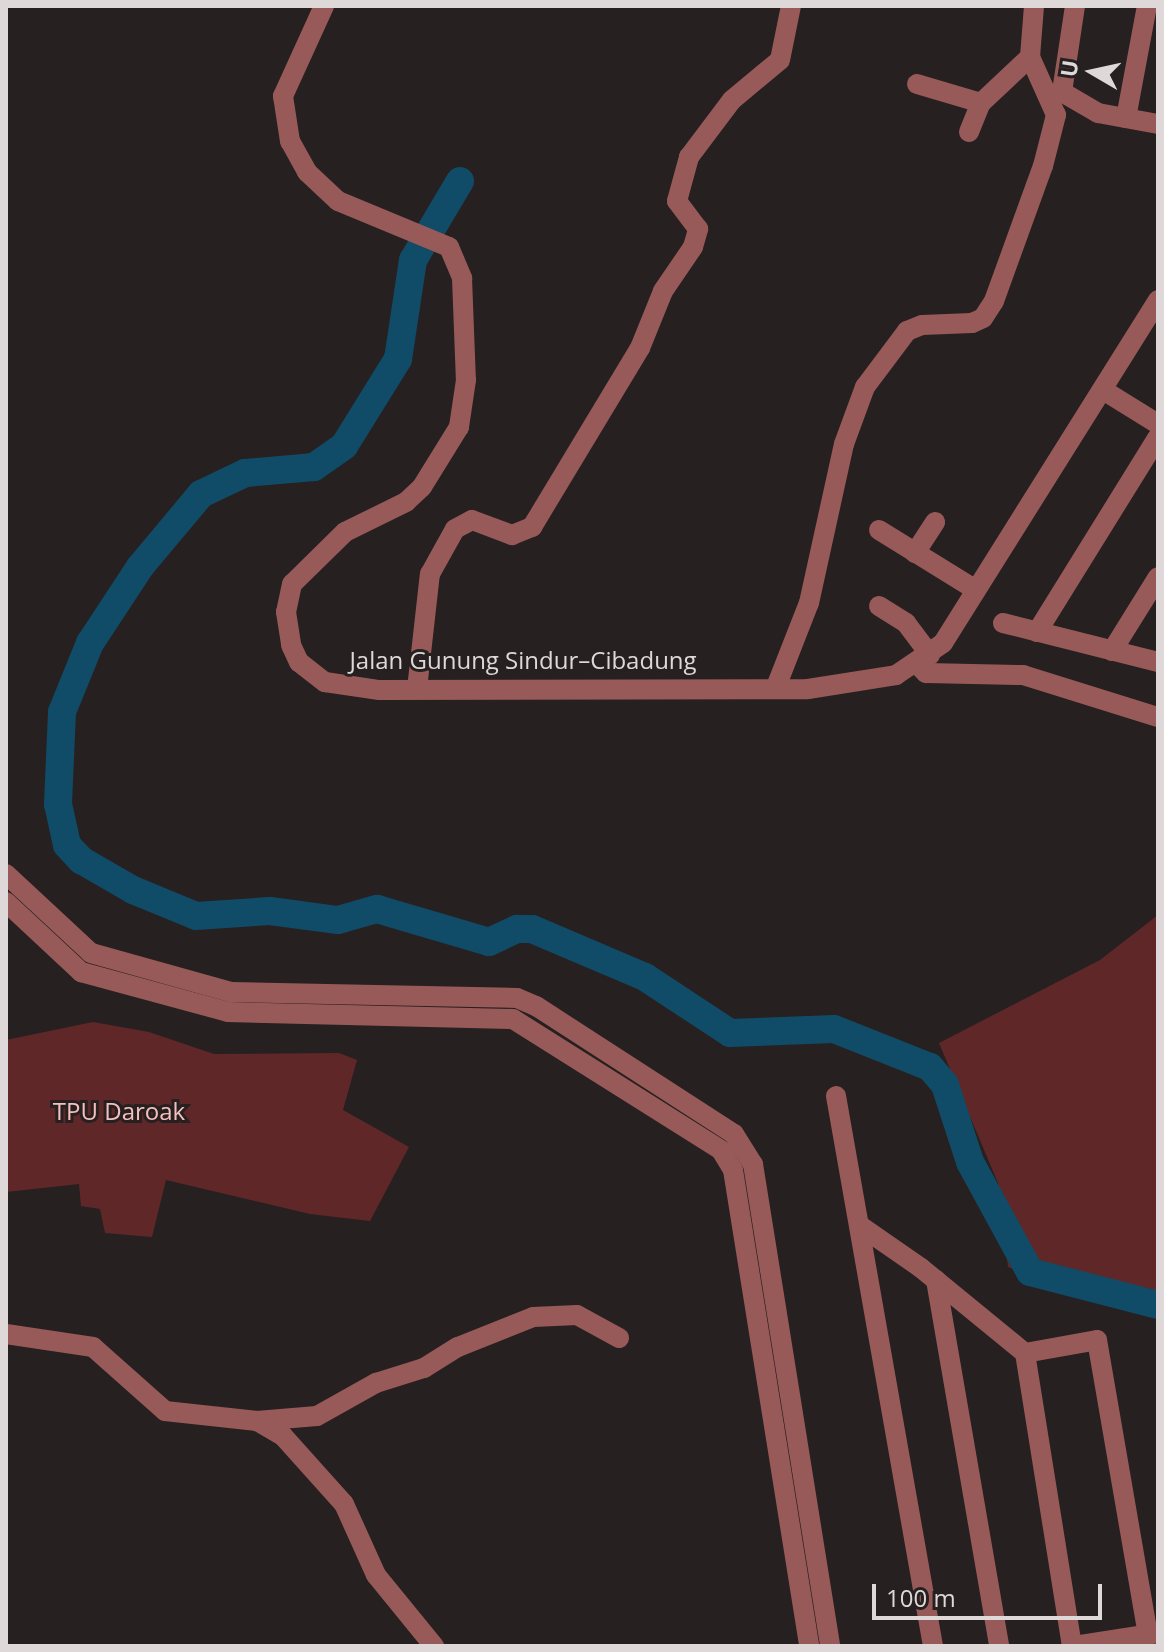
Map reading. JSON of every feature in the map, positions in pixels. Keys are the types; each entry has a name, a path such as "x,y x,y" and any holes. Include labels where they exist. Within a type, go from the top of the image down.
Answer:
{"street":[{"name":"Jalan Gunung Sindur–Cibadung","path":"324,6 283,96 290,141 320,188 354,211 440,240 456,255 462,278 466,380 459,427 436,470 406,502 345,532 304,567 292,584 286,612 291,645 310,674 338,685 417,689 776,687 860,685 923,660"},
{"path":"776,687 812,592 844,444 865,387 907,331 972,323 983,318 994,301 1043,166 1056,115 1030,57 1034,6"},
{"path":"1075,6 1062,92 1098,113 1158,124"},
{"path":"1126,118 1147,6"},
{"path":"417,689 430,574 455,529 472,520 512,535 532,527 640,348 663,291 693,247 698,229 677,201 689,157 732,100 773,70 788,9"},
{"path":"969,132 981,103 1030,57"},
{"path":"917,84 981,103"},
{"path":"923,660 976,590 1158,300"},
{"path":"1103,390 1158,424"},
{"path":"1037,632 1158,437"},
{"path":"915,553 935,522"},
{"path":"879,530 976,590"},
{"path":"1112,651 1158,577"},
{"path":"879,606 906,623 926,673 1023,675 1158,717"},
{"path":"1003,623 1158,662"},
{"path":"6,874 91,953 231,992 517,998 536,1006 734,1134 753,1164 830,1646"},
{"path":"6,902 81,972 228,1012 513,1019 721,1150 733,1170 809,1646"},
{"path":"836,1096 933,1646"},
{"path":"859,1225 936,1280 1025,1353 1078,1646 1153,1634 1097,1340 1025,1353"},
{"path":"936,1280 999,1646"},
{"path":"6,1334 93,1347 165,1411 257,1421 317,1416 376,1383 424,1368 458,1347 533,1317 577,1315 619,1338"},
{"path":"257,1421 283,1436 344,1504 376,1575 434,1646"}],"green space":[{"path":"1158,915 1158,1297 1147,1291 1066,1289 1008,1267 998,1183 939,1043 1100,960"},
{"name":"TPU Daroak","path":"93,1022 149,1032 214,1054 339,1053 357,1060 343,1110 409,1147 370,1221 310,1214 166,1180 152,1237 105,1233 100,1209 81,1206 79,1184 6,1192 6,1040"}],"waterway":[{"path":"460,181 413,260 398,359 344,446 314,467 245,473 201,494 140,567 90,643 62,712 58,804 67,845 81,860 133,890 196,916 270,911 338,920 377,909 489,942 517,929 532,929 645,977 730,1033 834,1029 930,1067 945,1085 970,1162 1030,1272 1158,1305"}]}
